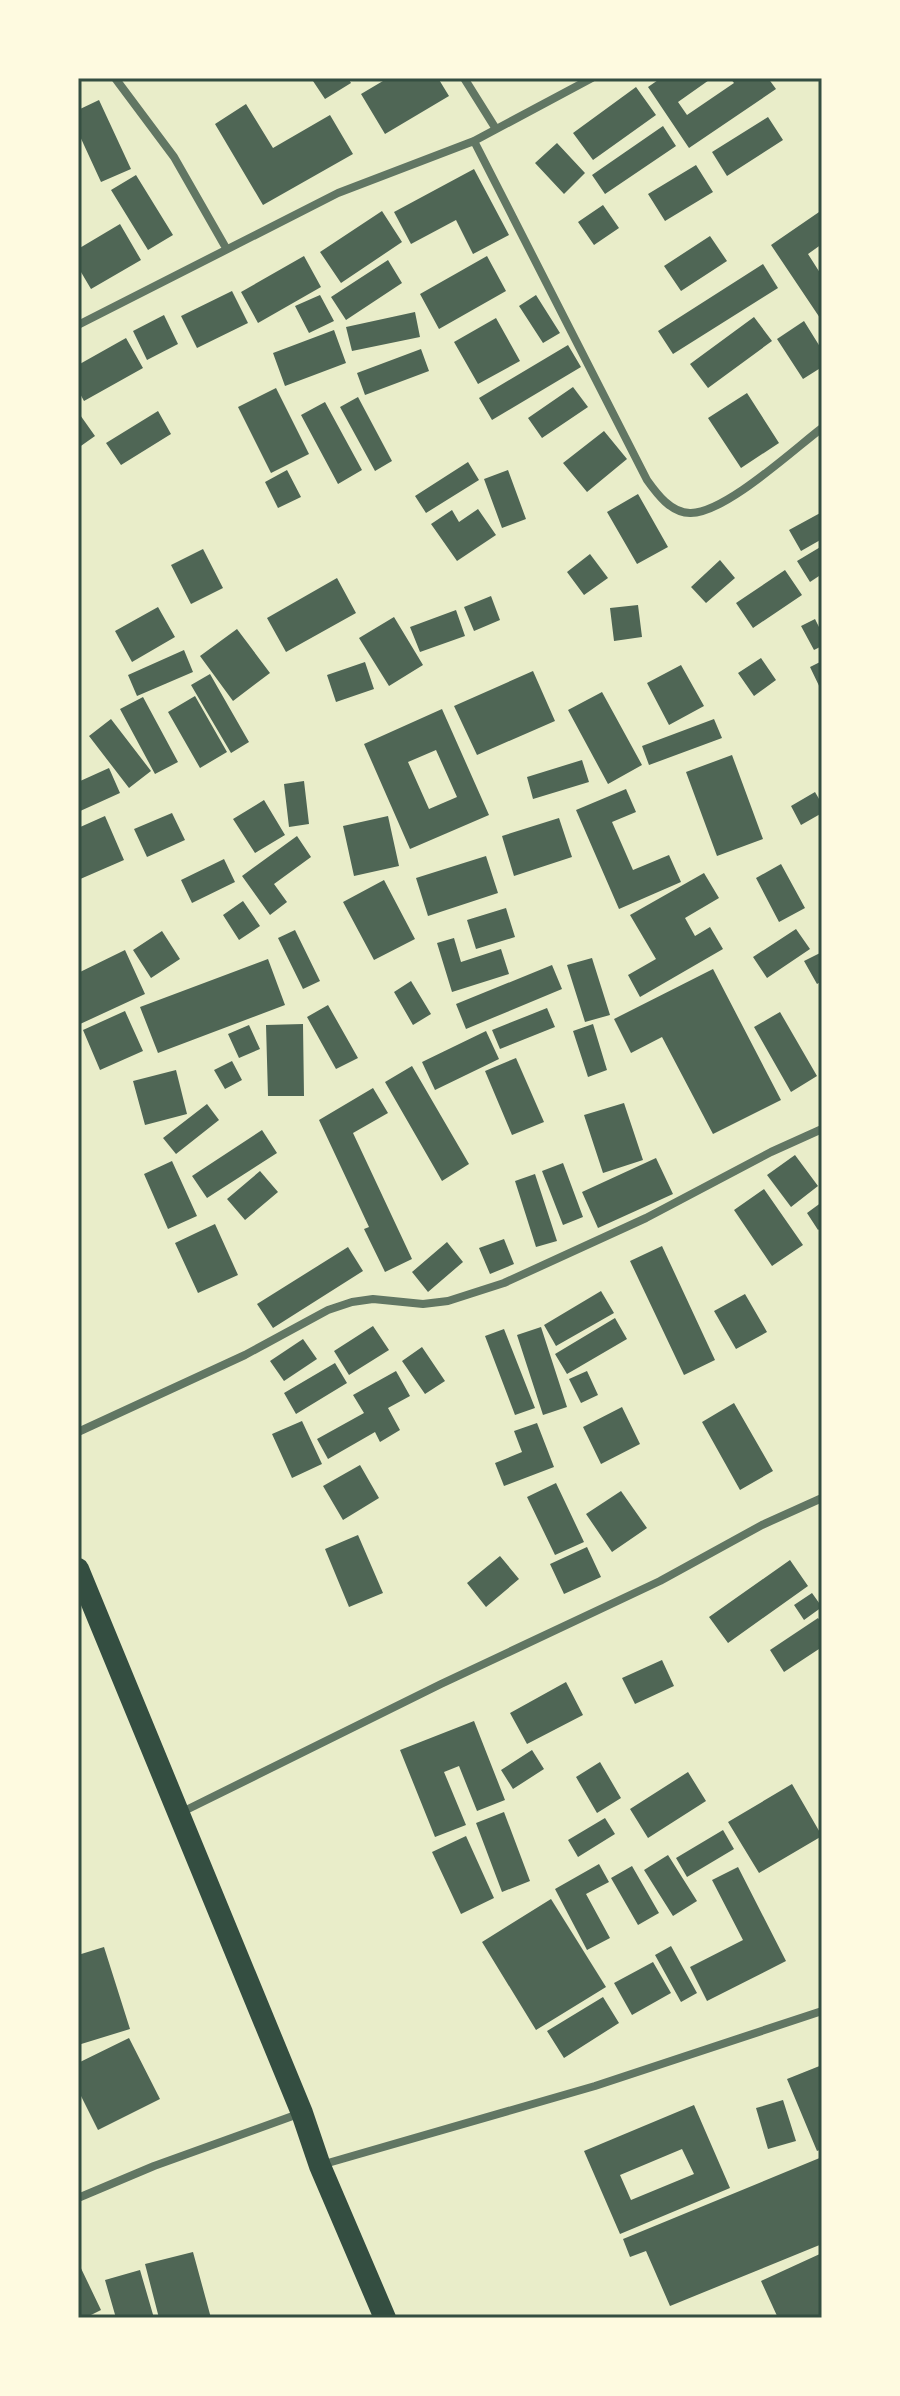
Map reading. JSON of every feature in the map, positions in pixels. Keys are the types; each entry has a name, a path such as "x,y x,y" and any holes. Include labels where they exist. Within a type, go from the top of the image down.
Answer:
{"highway":[{"path":"78,1569 302,2113 320,2166 385,2318"}],"street":[{"path":"115,78 174,157 226,248"},
{"path":"464,78 496,129"},
{"path":"78,325 338,193 474,141 592,78"},
{"path":"474,141 647,480 661,500 687,514 706,511 725,502 822,428"},
{"path":"78,1432 245,1355 328,1310 373,1299 423,1304 448,1301 504,1283 646,1218 771,1152 822,1129"},
{"path":"179,1814 441,1684 660,1581 762,1525 822,1498"},
{"path":"320,2166 595,2086 822,2011"},
{"path":"78,2198 154,2166 302,2113"}],"building":[{"path":"311,78 348,78 351,83 325,99"},
{"path":"388,78 438,78 449,96 385,134 361,94"},
{"path":"661,78 712,78 678,102 687,115 734,83 730,78 768,78 776,89 689,148 648,87"},
{"path":"636,87 656,115 593,160 573,133"},
{"path":"99,100 131,169 101,182 78,132 78,110"},
{"path":"246,104 273,148 330,115 353,154 263,205 215,124"},
{"path":"768,117 783,140 727,176 712,152"},
{"path":"663,126 676,146 605,194 592,175"},
{"path":"557,143 585,173 564,194 535,163"},
{"path":"696,165 713,192 665,221 648,194"},
{"path":"474,169 509,235 473,254 456,220 411,244 394,212"},
{"path":"136,175 173,235 148,250 111,190"},
{"path":"603,205 619,228 594,245 578,222"},
{"path":"822,210 822,244 808,254 822,276 822,321 771,245"},
{"path":"382,211 402,242 341,283 320,252"},
{"path":"120,224 141,260 91,289 78,267 78,249"},
{"path":"710,236 727,261 681,291 664,266"},
{"path":"304,256 321,287 258,323 241,292"},
{"path":"487,256 506,291 439,329 420,294"},
{"path":"388,260 402,283 346,320 331,297"},
{"path":"763,264 778,288 673,354 658,331"},
{"path":"232,291 248,323 197,348 181,316"},
{"path":"320,295 334,321 309,333 295,306"},
{"path":"536,295 560,333 543,343 519,306"},
{"path":"415,312 420,337 352,351 346,327"},
{"path":"164,315 178,344 147,360 133,331"},
{"path":"754,317 772,341 708,388 690,364"},
{"path":"496,318 520,361 478,384 454,342"},
{"path":"804,321 822,350 822,367 803,379 777,339"},
{"path":"334,330 346,363 285,386 273,353"},
{"path":"126,338 143,368 84,401 78,390 78,365"},
{"path":"568,345 581,367 492,420 479,398"},
{"path":"421,349 429,371 365,395 357,373"},
{"path":"573,387 588,407 542,438 528,418"},
{"path":"276,388 309,454 271,473 238,407"},
{"path":"747,393 779,443 741,468 708,418"},
{"path":"358,397 392,461 375,471 340,407"},
{"path":"325,402 362,470 338,484 301,415"},
{"path":"158,411 171,434 121,465 106,443"},
{"path":"78,412 95,436 78,448"},
{"path":"604,431 627,459 587,492 563,463"},
{"path":"468,462 479,480 426,513 415,496"},
{"path":"287,470 301,497 278,508 265,482"},
{"path":"508,470 526,519 502,528 484,479"},
{"path":"638,494 668,547 637,564 607,512"},
{"path":"478,509 496,535 457,561 431,524 452,510 459,522"},
{"path":"822,512 822,539 801,551 789,530"},
{"path":"822,546 822,574 810,582 797,561"},
{"path":"203,549 223,588 191,604 171,565"},
{"path":"590,554 608,578 584,595 567,572"},
{"path":"720,560 735,578 706,603 691,587"},
{"path":"785,570 802,595 753,628 736,603"},
{"path":"337,578 356,613 286,652 267,618"},
{"path":"491,596 500,620 474,631 464,607"},
{"path":"638,605 642,637 614,641 610,608"},
{"path":"158,607 175,637 132,662 115,631"},
{"path":"456,610 465,636 420,652 410,627"},
{"path":"394,617 423,665 389,686 359,638"},
{"path":"815,619 822,633 822,646 814,650 801,626"},
{"path":"237,629 270,673 233,701 200,656"},
{"path":"184,650 193,672 137,696 128,675"},
{"path":"761,658 776,680 754,696 738,673"},
{"path":"822,661 822,692 810,667"},
{"path":"365,662 374,689 336,702 327,675"},
{"path":"681,665 704,706 669,725 647,683"},
{"path":"533,671 555,721 477,755 454,706"},
{"path":"210,674 249,742 231,753 191,685"},
{"path":"602,692 642,765 608,784 568,710"},
{"path":"195,696 227,752 200,768 168,712"},
{"path":"143,697 178,762 155,774 120,709"},
{"path":"442,709 489,815 410,849 364,744","holes":["436,750 457,797 429,809 408,762"]},
{"path":"111,719 151,771 129,788 89,736"},
{"path":"714,719 722,738 649,765 642,746"},
{"path":"732,755 763,839 717,856 686,772"},
{"path":"582,760 589,782 533,799 527,777"},
{"path":"109,768 120,793 78,812 78,782"},
{"path":"304,781 309,824 289,827 284,784"},
{"path":"626,789 636,812 612,822 633,870 669,855 681,882 619,909 576,810"},
{"path":"815,792 822,804 822,813 801,825 791,806"},
{"path":"264,800 285,835 255,853 233,819"},
{"path":"172,813 185,840 147,857 134,829"},
{"path":"105,816 124,860 78,880 78,828"},
{"path":"388,816 399,866 354,876 343,826"},
{"path":"559,818 572,857 514,876 502,836"},
{"path":"297,836 311,857 274,884 287,902 270,915 242,876"},
{"path":"486,856 498,893 428,916 416,878"},
{"path":"224,859 235,882 192,903 181,880"},
{"path":"781,864 805,908 779,922 756,878"},
{"path":"704,873 719,898 685,918 695,936 710,927 723,949 640,997 628,975 656,959 630,915"},
{"path":"384,880 415,939 374,960 343,902"},
{"path":"243,901 260,926 239,940 223,915"},
{"path":"506,908 515,937 476,949 467,920"},
{"path":"796,929 810,949 767,978 753,957"},
{"path":"295,930 320,981 303,989 278,938"},
{"path":"162,931 180,959 151,978 133,950"},
{"path":"454,938 461,962 501,949 509,974 452,992 437,943"},
{"path":"125,950 145,994 78,1025 78,973"},
{"path":"822,952 822,981 817,984 804,961"},
{"path":"592,958 610,1015 585,1022 567,965"},
{"path":"268,959 285,1005 158,1053 140,1007"},
{"path":"552,965 562,989 466,1029 456,1004"},
{"path":"713,969 781,1100 713,1134 662,1037 631,1053 614,1019"},
{"path":"411,981 431,1014 413,1025 394,992"},
{"path":"328,1005 358,1058 336,1069 307,1017"},
{"path":"547,1008 555,1027 500,1049 492,1030"},
{"path":"125,1011 143,1051 100,1070 83,1030"},
{"path":"780,1012 817,1076 791,1092 754,1027"},
{"path":"303,1024 304,1096 268,1096 266,1025"},
{"path":"593,1024 607,1070 588,1077 573,1031"},
{"path":"249,1025 260,1049 239,1058 228,1034"},
{"path":"486,1031 499,1059 435,1090 422,1062"},
{"path":"516,1058 544,1122 512,1135 485,1071"},
{"path":"232,1061 242,1080 225,1089 214,1070"},
{"path":"412,1066 469,1164 442,1181 385,1082"},
{"path":"176,1070 187,1114 145,1125 133,1081"},
{"path":"373,1088 388,1113 353,1133 412,1259 385,1272 364,1229 369,1227 319,1120"},
{"path":"624,1103 643,1160 603,1173 584,1115"},
{"path":"207,1104 219,1120 176,1154 163,1138"},
{"path":"262,1130 277,1153 207,1198 192,1176"},
{"path":"795,1155 818,1186 791,1207 767,1175"},
{"path":"656,1158 673,1194 598,1228 582,1192"},
{"path":"172,1161 197,1216 168,1229 144,1174"},
{"path":"563,1163 583,1217 563,1225 542,1171"},
{"path":"260,1171 278,1192 245,1220 227,1199"},
{"path":"535,1174 557,1241 536,1247 515,1181"},
{"path":"764,1189 803,1245 772,1266 734,1210"},
{"path":"822,1202 822,1227 818,1230 807,1213"},
{"path":"215,1224 238,1275 198,1293 175,1243"},
{"path":"504,1239 514,1264 490,1274 479,1248"},
{"path":"447,1242 463,1262 428,1292 412,1272"},
{"path":"662,1246 715,1360 684,1375 630,1261"},
{"path":"348,1247 363,1271 273,1328 257,1304"},
{"path":"601,1291 614,1313 556,1346 544,1325"},
{"path":"745,1294 767,1332 736,1349 714,1311"},
{"path":"615,1318 627,1339 567,1374 555,1354"},
{"path":"373,1326 389,1350 349,1375 334,1351"},
{"path":"541,1327 567,1407 543,1415 517,1335"},
{"path":"504,1329 535,1408 515,1415 485,1336"},
{"path":"303,1339 317,1359 284,1381 270,1361"},
{"path":"422,1347 445,1381 425,1394 402,1361"},
{"path":"335,1363 347,1383 296,1414 284,1393"},
{"path":"396,1371 410,1396 388,1408 400,1430 380,1442 375,1432 328,1459 317,1439 364,1413 353,1395"},
{"path":"587,1371 598,1395 581,1403 569,1379"},
{"path":"734,1403 773,1471 740,1490 702,1422"},
{"path":"622,1407 640,1444 601,1464 583,1427"},
{"path":"302,1421 322,1464 292,1478 272,1434"},
{"path":"537,1423 554,1467 504,1486 495,1463 522,1452 514,1431"},
{"path":"360,1465 379,1498 343,1520 323,1486"},
{"path":"556,1483 584,1542 555,1555 527,1497"},
{"path":"621,1491 647,1528 612,1552 586,1514"},
{"path":"358,1535 383,1593 349,1607 325,1549"},
{"path":"587,1547 601,1577 564,1594 550,1564"},
{"path":"500,1556 519,1579 486,1607 467,1583"},
{"path":"790,1560 808,1586 728,1643 709,1617"},
{"path":"812,1593 822,1607 804,1620 794,1605"},
{"path":"818,1618 822,1624 822,1647 784,1672 770,1650"},
{"path":"662,1660 674,1686 635,1704 622,1678"},
{"path":"566,1682 583,1715 527,1744 510,1713"},
{"path":"474,1721 505,1800 477,1811 459,1766 444,1772 466,1825 435,1837 400,1750"},
{"path":"532,1750 544,1769 513,1789 501,1770"},
{"path":"600,1762 621,1798 597,1813 576,1777"},
{"path":"688,1772 706,1801 648,1838 630,1809"},
{"path":"792,1784 822,1836 759,1873 728,1822"},
{"path":"504,1812 530,1881 502,1892 476,1823"},
{"path":"605,1818 615,1834 578,1857 568,1840"},
{"path":"723,1830 734,1849 687,1877 676,1858"},
{"path":"466,1836 494,1898 461,1914 432,1852"},
{"path":"668,1855 697,1901 673,1916 644,1870"},
{"path":"599,1864 609,1882 586,1894 610,1938 587,1950 555,1889"},
{"path":"632,1866 659,1913 638,1925 611,1878"},
{"path":"738,1867 786,1961 707,2001 690,1967 743,1940 712,1880"},
{"path":"551,1899 606,1987 536,2030 482,1942"},
{"path":"671,1946 697,1993 681,2002 655,1955"},
{"path":"104,1947 130,2029 78,2045 78,1955"},
{"path":"653,1962 671,1993 632,2015 614,1983"},
{"path":"603,1997 619,2023 564,2058 547,2031"},
{"path":"129,2038 160,2099 98,2130 78,2090 78,2063"},
{"path":"822,2065 822,2149 817,2151 787,2079"},
{"path":"783,2100 796,2141 768,2149 756,2108"},
{"path":"694,2105 730,2188 620,2234 584,2151","holes":["682,2149 694,2174 631,2200 620,2175"]},
{"path":"822,2157 822,2244 670,2306 646,2251 630,2257 623,2239"},
{"path":"193,2252 211,2318 159,2318 145,2264"},
{"path":"822,2253 822,2318 778,2318 761,2281"},
{"path":"78,2262 101,2310 85,2318 78,2318"},
{"path":"140,2270 154,2318 116,2318 105,2280"}]}
